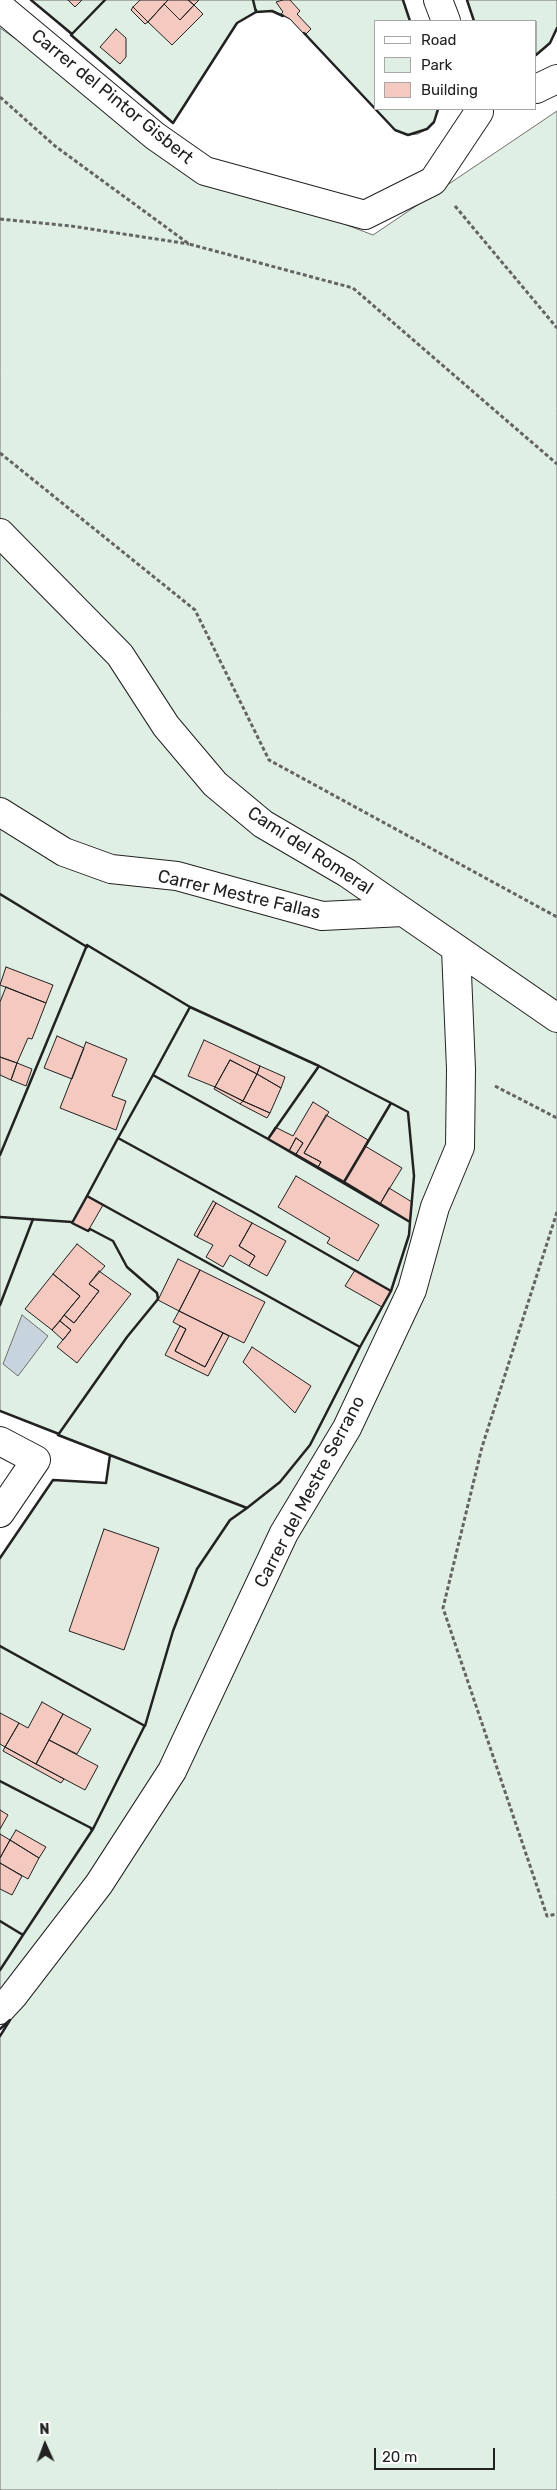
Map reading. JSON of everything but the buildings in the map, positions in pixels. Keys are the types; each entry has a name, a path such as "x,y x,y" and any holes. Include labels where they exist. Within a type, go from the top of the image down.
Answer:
{"street":[{"path":"438,0 446,20"},
{"name":"Carrer del Pintor Gisbert","path":"0,7 155,136 205,171 365,215 433,181 481,110"},
{"path":"537,89 557,79"},
{"name":"Camí del Romeral","path":"0,533 120,655 166,726 215,784 263,824 347,873 557,1018"},
{"name":"Carrer Mestre Fallas","path":"0,812 64,852 111,870 177,876 322,916 403,912"},
{"name":"Carrer del Mestre Serrano","path":"0,2010 13,1996 99,1884 172,1771 284,1533 347,1428 412,1290 435,1207 460,1147 461,1069 456,949"},
{"path":"0,1441 36,1460 0,1514"}],"path":[{"path":"0,97 55,146 189,244"},
{"path":"433,181 557,328"},
{"path":"0,219 71,226 189,244 353,288 557,464"},
{"path":"0,453 195,610 269,760 557,917"},
{"path":"461,1069 557,1118"},
{"path":"557,1212 482,1447 442,1608 547,1916 557,1914"}],"green space":[{"path":"31,0 403,0 410,20 374,20 374,108 290,19 272,11 256,12 237,23 173,123"},
{"path":"467,0 557,0 557,28 550,43 537,54 537,20 474,20"},
{"path":"0,28 205,171 373,235 557,111 557,2490 0,2490 0,2036 10,2020 0,2015 0,1558 53,1480 106,1483 110,1455 0,1411"},
{"path":"376,110 438,110 434,122 418,134 408,135 395,130"}],"shaded area":[{"path":"22,1315 48,1336 18,1376 3,1364"}],"wall":[{"path":"31,0 72,34"},
{"path":"105,0 71,35 173,123 237,23 256,12 253,0"},
{"path":"403,0 410,20"},
{"path":"467,0 474,20"},
{"path":"256,10 256,12 272,11 283,16"},
{"path":"537,54 550,43 557,28"},
{"path":"304,33 374,108"},
{"path":"376,110 395,130 408,135 427,129 434,122 438,110"},
{"path":"0,894 87,947"},
{"path":"0,1155 87,945 190,1007 153,1075"},
{"path":"190,1007 319,1066 268,1139 153,1075 190,1007"},
{"path":"319,1066 391,1103 344,1182 268,1139 319,1066"},
{"path":"153,1075 268,1139 410,1222 409,1235 391,1291 118,1138 153,1075"},
{"path":"391,1103 408,1112 414,1176 410,1222 344,1182 391,1103"},
{"path":"118,1138 391,1291 360,1347 87,1196 118,1138"},
{"path":"87,1196 360,1347 310,1445 280,1482 247,1508 58,1435 127,1337 158,1299 157,1293 127,1267 113,1241 90,1229 88,1231 72,1223 87,1196"},
{"path":"0,1217 72,1222"},
{"path":"0,1305 33,1219"},
{"path":"0,1411 59,1434"},
{"path":"0,1558 53,1480 106,1483 110,1455 112,1456"},
{"path":"0,1646 145,1726 173,1631 197,1569 230,1520 247,1508"},
{"path":"0,1781 93,1829 145,1725"},
{"path":"0,1921 23,1935 93,1829 91,1829"},
{"path":"0,1970 22,1934"},
{"path":"0,2029 10,2020 0,2036"}]}
